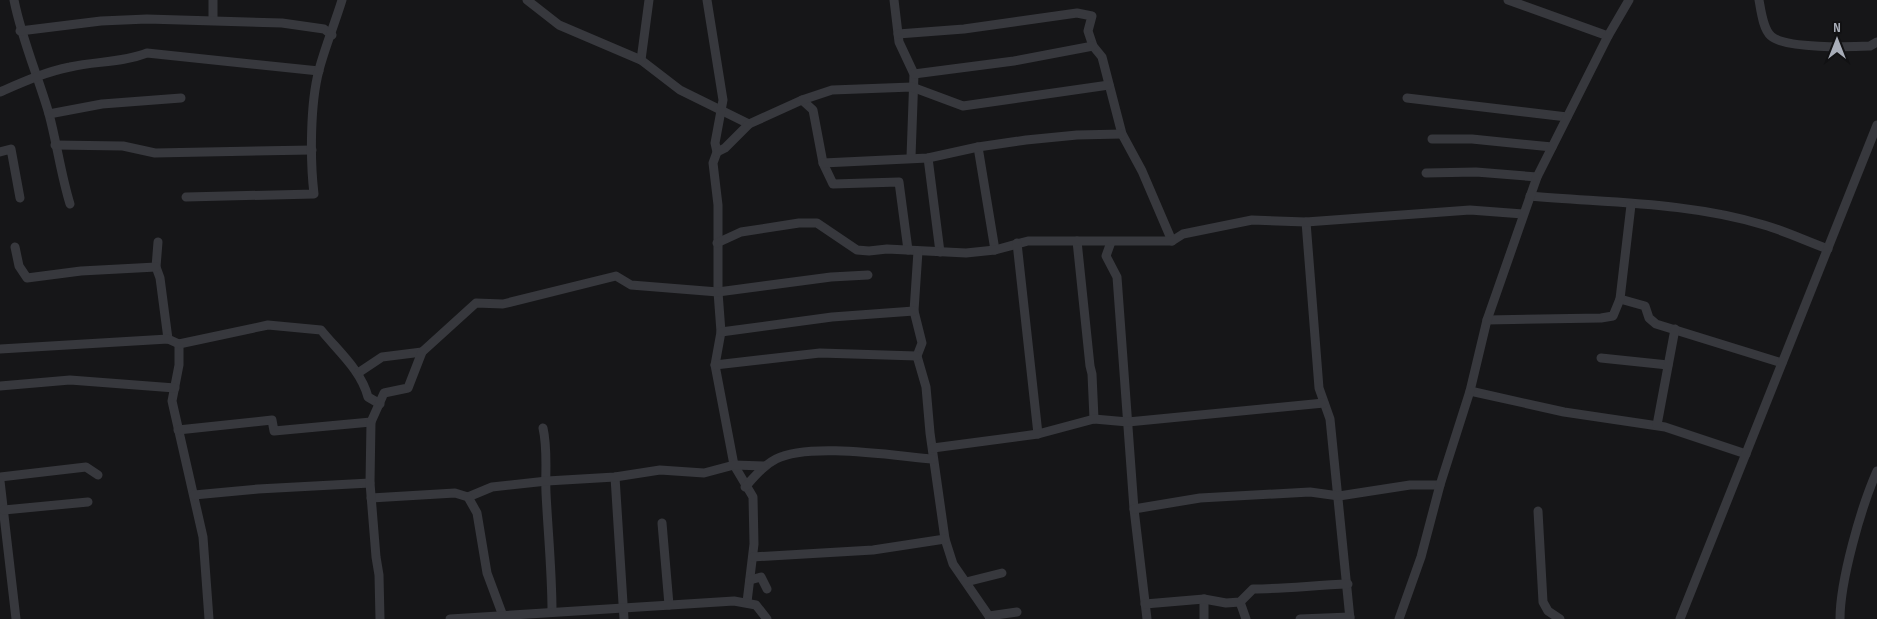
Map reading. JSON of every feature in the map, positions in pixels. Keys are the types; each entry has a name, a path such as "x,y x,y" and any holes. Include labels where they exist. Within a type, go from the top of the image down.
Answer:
{"street":[{"path":"14,0 20,31 49,114 70,204"},
{"path":"213,0 213,20"},
{"path":"186,197 314,194 312,150 319,71 342,0"},
{"path":"526,0 559,25 641,60 680,90 749,124"},
{"path":"641,60 649,0"},
{"path":"707,0 723,100 715,143 717,152 713,163 718,205 718,292 721,332 715,365 734,465 745,487 753,497 753,557 747,602"},
{"path":"894,0 899,42 914,74 912,87 911,157"},
{"path":"1508,0 1608,36"},
{"path":"1399,619 1421,557 1440,486 1470,391 1487,320 1523,214 1537,177 1608,36 1629,0"},
{"path":"1759,0 1766,29 1776,40 1823,48 1863,46 1877,42"},
{"path":"898,34 964,29 1076,13 1092,16 1088,31 1093,46 1102,57 1122,134 1142,171 1172,241"},
{"path":"20,31 101,21 213,20 282,23 324,29 332,35"},
{"path":"914,74 1014,61 1093,46"},
{"path":"0,92 36,76 72,66 130,60 146,53 319,71"},
{"path":"717,152 725,148 749,124 802,100 832,90 912,87 963,106 1109,85"},
{"path":"49,114 102,104 181,98"},
{"path":"1407,98 1567,117"},
{"path":"802,100 813,110 823,162 833,184 899,182 908,250"},
{"path":"1680,619 1877,124"},
{"path":"823,162 911,157 928,158 978,148 1077,135 1122,134"},
{"path":"1432,139 1472,139 1552,147"},
{"path":"55,146 122,146 155,153 312,150"},
{"path":"978,148 996,250"},
{"path":"0,152 11,149 20,198"},
{"path":"928,158 940,252"},
{"path":"1426,173 1484,172 1537,177"},
{"path":"1530,196 1672,207 1735,218 1764,225 1828,249"},
{"path":"1487,320 1602,318 1613,316 1620,299 1631,205"},
{"path":"717,243 741,232 799,223 817,223 857,250 966,253 996,250 1017,243 1172,241 1183,234 1252,220 1306,222 1470,210 1523,214"},
{"path":"1300,619 1350,618 1330,419 1319,388 1306,222"},
{"path":"1077,241 1092,374 1094,419"},
{"path":"158,242 156,267 160,278 168,339"},
{"path":"1111,242 1106,256 1116,277 1134,509 1147,619"},
{"path":"1017,243 1038,434"},
{"path":"15,247 19,266 26,278 156,267"},
{"path":"918,251 914,311 922,343 917,356 926,387 945,539 953,564 990,617 1017,612"},
{"path":"380,619 379,576 370,483 371,422 384,392 408,388 422,352 476,303 503,304 616,276 631,285 718,292 831,277 868,275"},
{"path":"1620,299 1645,306 1652,322 1782,363"},
{"path":"721,332 832,317 914,311"},
{"path":"0,349 168,339 179,344 268,325 321,330 358,373 365,385 368,397 380,404"},
{"path":"1657,425 1675,329"},
{"path":"179,344 179,365 172,401 202,537 209,619"},
{"path":"358,373 382,357 422,352"},
{"path":"715,365 820,353 917,356"},
{"path":"1601,358 1668,364"},
{"path":"0,386 70,380 175,388"},
{"path":"1470,391 1564,412 1657,425 1746,454"},
{"path":"933,448 1038,434 1094,419 1128,422 1324,403"},
{"path":"178,430 272,420 274,431 371,422"},
{"path":"543,428 547,442 552,612"},
{"path":"745,487 764,466 778,458 797,452 934,459"},
{"path":"371,498 455,493 468,497 492,487 547,481 615,477 660,470 704,473 734,465 764,466"},
{"path":"0,477 86,467 98,475"},
{"path":"1840,619 1845,580 1858,529 1877,471"},
{"path":"615,477 624,619"},
{"path":"0,481 16,619"},
{"path":"194,495 258,489 370,483"},
{"path":"1134,509 1200,498 1310,492 1339,496 1410,485 1440,486"},
{"path":"468,497 477,513 487,573 503,616"},
{"path":"4,510 88,502"},
{"path":"1538,511 1543,602 1548,611 1560,619"},
{"path":"662,523 669,605"},
{"path":"753,557 872,550 945,539"},
{"path":"966,582 1002,573"},
{"path":"750,580 761,577 767,590"},
{"path":"1145,604 1204,599 1226,603 1240,602 1253,590 1277,589 1298,585 1348,584"},
{"path":"1204,599 1204,619"},
{"path":"450,619 552,612 578,615 624,607 747,602 756,605 767,619"},
{"path":"1240,602 1246,619"}]}
